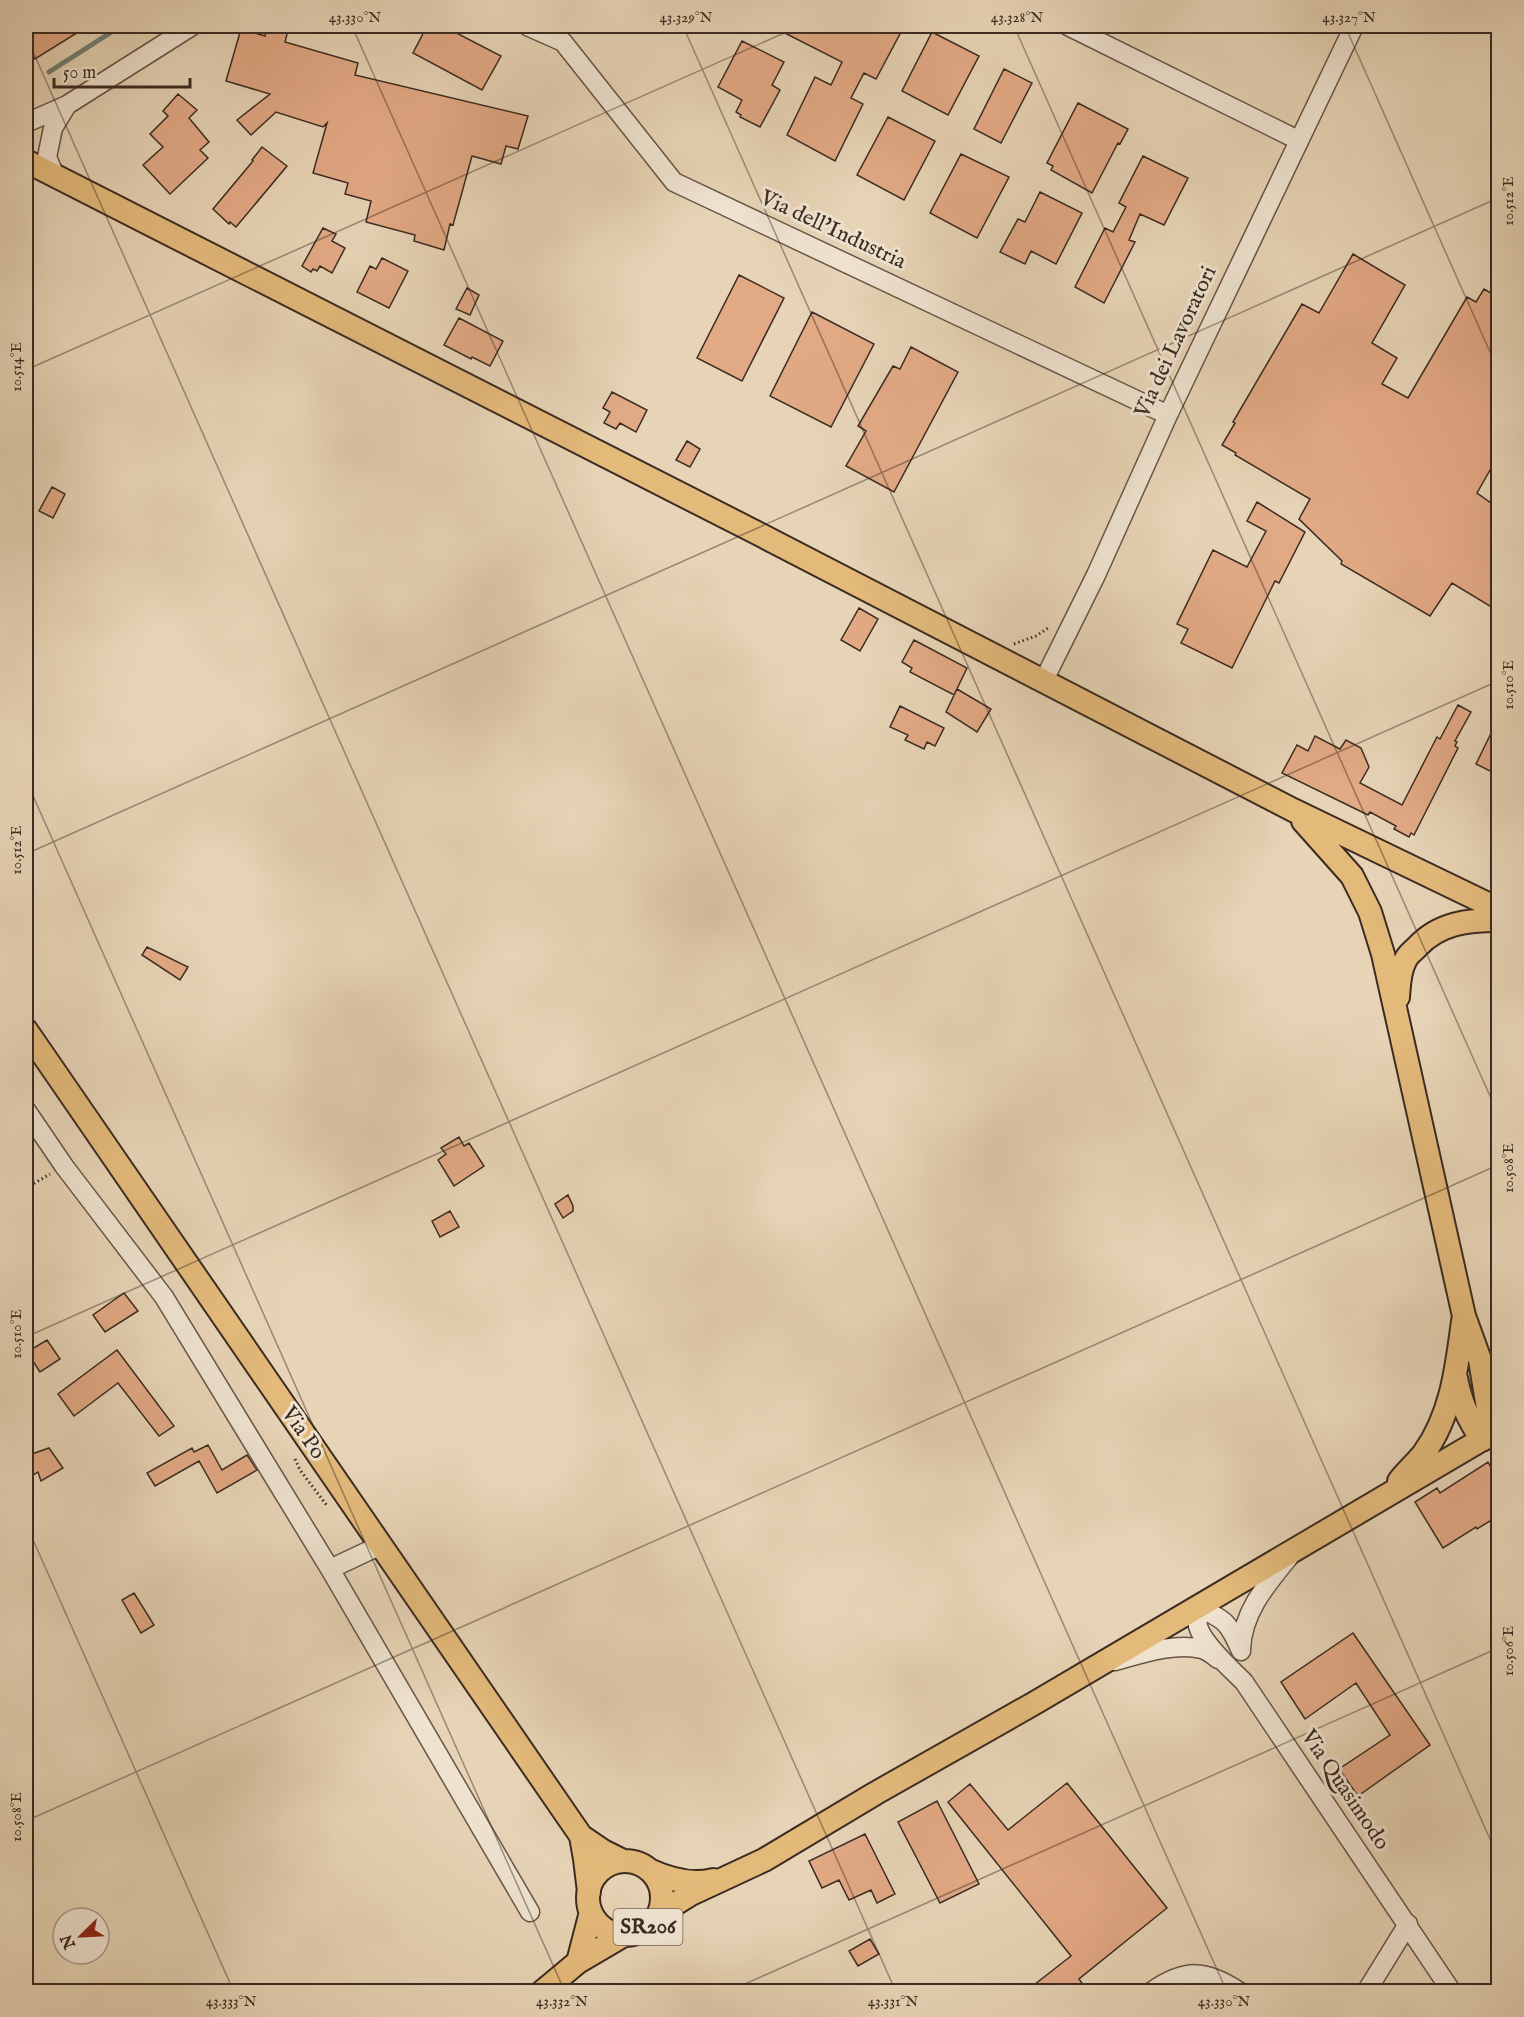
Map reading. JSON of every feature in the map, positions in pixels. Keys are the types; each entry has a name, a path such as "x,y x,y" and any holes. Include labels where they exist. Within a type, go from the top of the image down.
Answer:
{"main road":[{"path":"26,161 521,412 1293,810 1498,909"},
{"path":"1293,810 1352,876 1373,922 1383,954 1464,1316 1480,1360 1488,1408 1489,1435"},
{"path":"1396,1015 1399,976 1406,958 1425,938 1445,927 1464,922 1498,920"},
{"name":"Via Po","path":"26,1030 580,1836 590,1902"},
{"path":"1384,1497 1424,1453 1437,1430 1456,1377 1464,1316"},
{"path":"1456,1377 1461,1404 1468,1419 1489,1435"},
{"path":"658,1914 691,1894 764,1860 1489,1435"},
{"name":"Via Po","path":"580,1836 623,1861"},
{"path":"623,1861 637,1863 669,1878 702,1883 729,1877"},
{"name":"SR206","path":"578,1962 593,1879 602,1869 615,1862 623,1861"},
{"name":"SR206","path":"590,1902 603,1927 609,1932 624,1935 638,1933 645,1929 658,1914 661,1905 661,1891 649,1870"},
{"name":"SR206","path":"542,1992 578,1962 624,1935"}],"street":[{"path":"26,123 67,105 192,26"},
{"name":"Via dell'Industria","path":"527,26 563,42 674,182 1168,416"},
{"path":"1068,26 1298,140"},
{"name":"Via dei Lavoratori","path":"1044,680 1096,575 1168,416 1354,26"},
{"path":"55,176 47,157 53,128 67,105"},
{"path":"26,1110 64,1166 164,1298 330,1569 530,1912"},
{"path":"330,1569 381,1545"},
{"name":"Via Quasimodo","path":"1244,1682 1241,1633 1249,1612 1266,1584 1295,1550"},
{"name":"Via Quasimodo","path":"1223,1662 1198,1626 1198,1607 1221,1617 1233,1632 1241,1651"},
{"name":"Via Quasimodo","path":"1099,1665 1137,1655 1186,1647 1204,1649 1223,1662 1244,1682 1452,1992"},
{"path":"1366,1992 1408,1924"},
{"path":"1150,1992 1168,1981 1197,1973 1216,1977 1240,1992"}],"path":[{"path":"26,1188 64,1166"}],"building":[{"path":"26,26 88,26 35,59 26,46"},
{"path":"268,26 289,26 285,42 358,63 355,75 528,116 518,149 506,146 501,164 472,156 444,250 414,241 415,235 366,222 371,201 345,194 348,183 313,173 327,123 323,127 276,112 251,135 237,120 270,94 226,81 241,29 265,36"},
{"path":"427,26 443,26 501,56 482,90 413,53"},
{"path":"771,26 894,26 902,30 876,79 864,73 851,98 863,104 835,161 787,135 815,77 831,85 842,62"},
{"path":"932,32 979,56 948,115 902,91"},
{"path":"742,41 784,62 772,85 780,90 760,127 740,117 741,115 736,112 742,100 718,87"},
{"path":"1004,69 1032,83 1001,143 974,129"},
{"path":"178,94 197,110 189,118 209,142 200,150 208,158 170,194 143,165 163,147 150,134 168,116 163,111"},
{"path":"1078,103 1128,129 1120,144 1118,143 1092,193 1051,170 1053,166 1047,163"},
{"path":"888,117 935,141 904,200 857,175"},
{"path":"262,147 287,166 236,227 230,222 229,224 213,209"},
{"path":"961,154 1009,177 977,238 930,213"},
{"path":"1143,156 1188,178 1164,225 1140,214 1129,240 1135,242 1104,303 1075,287 1105,228 1113,232 1126,207 1119,203"},
{"path":"1040,192 1082,213 1056,264 1031,251 1025,264 1000,252 1018,219 1025,222"},
{"path":"323,228 336,234 332,241 345,248 332,273 320,266 317,271 313,269 311,272 302,266"},
{"path":"1353,254 1405,285 1372,343 1397,358 1382,384 1408,398 1467,297 1476,302 1484,289 1498,297 1498,456 1477,493 1498,508 1498,611 1452,583 1430,616 1341,564 1342,561 1299,519 1310,499 1222,445 1302,304 1319,313"},
{"path":"382,258 408,271 389,308 357,292 370,266 376,269"},
{"path":"739,275 784,298 742,381 697,358"},
{"path":"467,288 479,295 470,315 456,309"},
{"path":"812,312 874,344 831,427 770,396"},
{"path":"459,318 503,341 490,366 444,345"},
{"path":"911,347 958,372 894,492 846,466 866,431 858,426 893,366 900,369"},
{"path":"612,392 647,410 636,432 620,423 616,429 604,423 610,412 603,408"},
{"path":"687,441 700,449 690,467 676,460"},
{"path":"52,487 65,494 53,518 39,511"},
{"path":"1257,502 1305,532 1279,583 1275,581 1232,668 1181,643 1188,629 1177,624 1213,550 1247,567 1266,531 1247,521"},
{"path":"859,608 878,619 860,651 841,640"},
{"path":"914,640 967,668 954,695 910,672 912,668 902,662"},
{"path":"957,689 991,709 977,732 946,712"},
{"path":"1458,705 1471,712 1455,741 1457,742 1455,746 1458,748 1414,835 1411,833 1409,837 1394,829 1396,826 1370,812 1368,815 1282,773 1297,745 1308,751 1315,736 1340,749 1346,740 1361,748 1369,767 1360,783 1402,805 1437,737 1440,739"},
{"path":"900,706 944,728 935,746 927,742 924,749 905,740 908,735 890,727"},
{"path":"1498,719 1498,775 1476,764"},
{"path":"147,947 188,967 180,980 142,955"},
{"path":"459,1137 464,1146 469,1143 484,1166 454,1186 438,1160 446,1154 441,1148"},
{"path":"568,1195 573,1211 563,1218 555,1204"},
{"path":"450,1211 459,1227 440,1237 432,1221"},
{"path":"124,1293 138,1311 105,1332 93,1315"},
{"path":"47,1340 60,1359 40,1372 27,1352"},
{"path":"117,1350 174,1426 159,1436 118,1383 74,1416 58,1394"},
{"path":"208,1445 222,1470 247,1455 257,1470 217,1493 199,1461 155,1486 147,1473 192,1448 194,1452"},
{"path":"49,1448 63,1468 41,1481 38,1472 26,1479 26,1456"},
{"path":"1488,1462 1498,1480 1498,1516 1443,1548 1415,1502 1437,1488 1440,1493"},
{"path":"134,1593 154,1625 141,1633 122,1600"},
{"path":"1353,1633 1430,1745 1358,1796 1339,1769 1390,1735 1356,1683 1305,1719 1281,1682"},
{"path":"1067,1783 1167,1908 1079,1979 1088,1992 1025,1992 1071,1956 948,1802 970,1784 1008,1830"},
{"path":"937,1801 979,1884 940,1903 898,1822"},
{"path":"865,1834 895,1894 877,1903 871,1890 849,1900 839,1880 822,1888 809,1861"},
{"path":"870,1939 879,1954 858,1966 849,1951"}],"waterway":[{"path":"49,72 121,26"}]}
